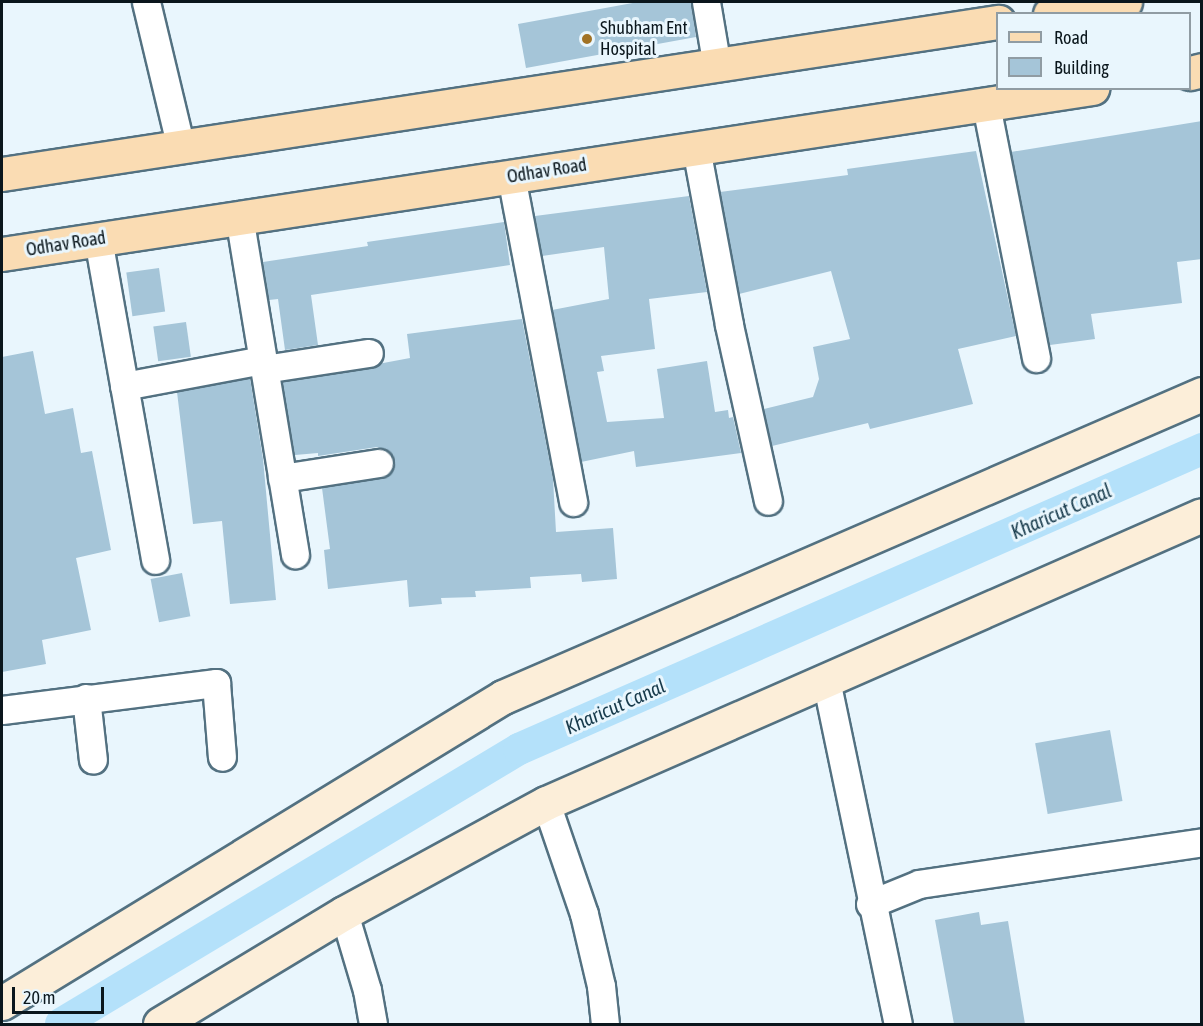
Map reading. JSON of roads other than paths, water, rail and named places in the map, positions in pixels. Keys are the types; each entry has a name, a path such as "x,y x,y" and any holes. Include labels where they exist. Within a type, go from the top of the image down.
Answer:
{"main road":[{"path":"1062,12 1125,2"},
{"path":"2,174 180,144 717,67 996,22"},
{"name":"Odhav Road","path":"2,254 239,216 1080,90"}],"street":[{"path":"146,2 180,144"},
{"path":"706,2 717,67"},
{"path":"986,105 1036,358"},
{"path":"696,148 729,325 768,501"},
{"path":"511,176 573,502"},
{"path":"239,216 295,554"},
{"path":"98,239 155,560"},
{"path":"124,386 263,365 369,353"},
{"path":"2,1003 503,697 1202,394"},
{"path":"282,478 379,463"},
{"path":"179,1019 344,913 546,803 1202,515"},
{"path":"826,680 870,904 898,1024"},
{"path":"2,710 216,683 222,757"},
{"path":"86,698 93,760"},
{"path":"546,803 584,914 601,986 605,1024"},
{"path":"870,904 919,884 1202,842"},
{"path":"344,913 367,990 373,1024"}],"waterway":[{"name":"Kharicut Canal","path":"61,1024 519,749 1202,449"}],"place":[{"name":"Shubham Ent Hospital","path":"587,39"}]}
